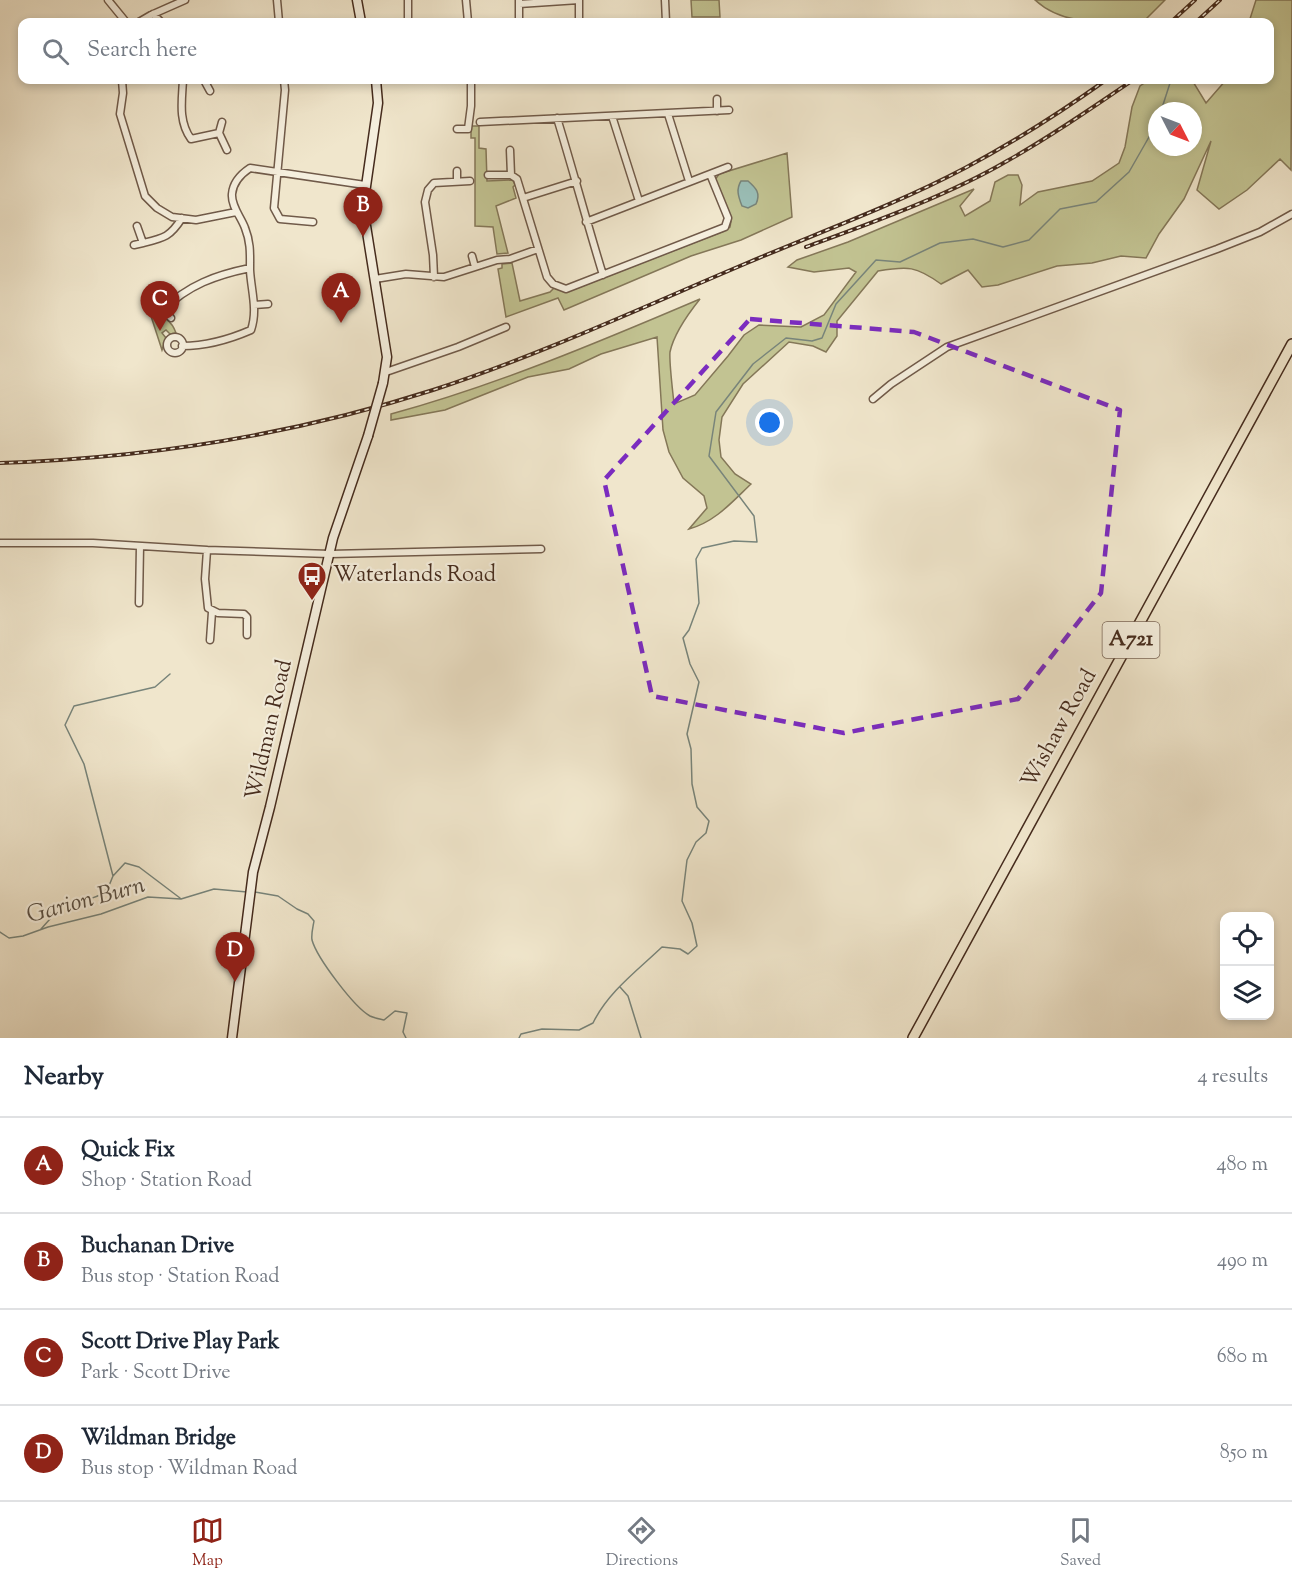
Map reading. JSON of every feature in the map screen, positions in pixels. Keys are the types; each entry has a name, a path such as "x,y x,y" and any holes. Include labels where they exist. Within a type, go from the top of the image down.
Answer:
{"main road":[{"path":"357,0 360,18"},
{"name":"Wildman Road","path":"232,1038 251,886 330,554 386,372 387,357 364,217 365,185 378,103 376,84"},
{"name":"Wishaw Road","path":"913,1038 1292,344"}],"street":[{"path":"108,0 123,18"},
{"path":"277,0 279,18"},
{"path":"408,0 408,18"},
{"path":"466,0 468,18"},
{"path":"519,18 519,2 579,0 579,18"},
{"path":"665,0 666,18"},
{"path":"146,18 181,1"},
{"path":"153,14 157,18"},
{"path":"122,84 120,114 146,196 157,208 172,217 196,220 236,212"},
{"path":"183,84 180,112 187,134 191,139 219,133"},
{"path":"206,84 210,92"},
{"path":"284,84 274,208 280,219 313,222"},
{"path":"468,138 471,84"},
{"path":"717,99 717,111"},
{"path":"480,122 729,110"},
{"path":"668,114 689,181"},
{"path":"612,116 639,201"},
{"path":"557,118 603,275"},
{"path":"222,122 219,133 227,150"},
{"path":"457,129 468,129"},
{"path":"510,150 511,175"},
{"path":"586,222 728,167"},
{"path":"182,346 201,346 229,340 250,330 254,321 251,250 245,227 236,212 231,194 243,173 250,168 365,185"},
{"path":"457,171 457,181"},
{"path":"488,175 511,175 517,179 547,277 558,287 566,289 725,227 728,218 710,174"},
{"path":"434,277 426,195 434,183 470,181"},
{"path":"523,198 577,181"},
{"path":"873,399 891,384 947,347 1260,232 1292,214"},
{"path":"134,245 163,238 173,232 182,218"},
{"path":"137,226 143,243"},
{"path":"375,279 406,274 444,277 538,249"},
{"path":"472,256 475,267"},
{"path":"163,310 179,294 222,274 250,268"},
{"path":"254,305 268,304"},
{"path":"155,309 163,310 171,318"},
{"path":"386,372 448,351 506,327"},
{"path":"0,543 93,543 330,554 541,549"},
{"path":"139,603 140,546"},
{"path":"207,550 205,579 208,608 212,612 244,614 247,617 247,635"},
{"path":"210,640 212,612"}],"highlighted area":[{"path":"750,319 914,332 1120,410 1101,593 1018,699 844,733 652,696 604,480"}],"green space":[{"path":"691,0 719,0 720,17 692,17"},
{"path":"1035,0 1165,0 1147,18 1069,18 1046,9"},
{"path":"1256,0 1292,0 1291,170 1280,159 1247,190 1219,209 1197,190 1211,141 1184,199 1159,234 1146,258 1121,256 1092,263 1057,266 998,285 982,287 968,270 941,284 911,269 897,268 878,271 837,321 837,336 826,352 813,346 789,342 743,384 722,417 719,440 721,457 735,474 751,484 723,511 698,526 689,529 707,508 704,496 683,478 669,452 663,430 657,337 601,354 569,369 528,377 445,410 391,420 391,414 509,376 586,347 700,299 678,331 670,352 674,404 695,395 744,335 759,325 801,327 824,315 856,272 849,268 814,272 788,267 797,260 848,242 974,189 960,206 965,216 990,201 995,182 1008,175 1018,175 1022,185 1020,205 1038,192 1092,181 1119,163 1125,147 1132,107 1140,86 1143,84 1194,84 1206,103 1223,84 1274,84 1274,18 1250,18"},
{"path":"471,126 479,126 479,148 486,149 487,181 513,180 515,185 513,187 516,198 496,206 508,253 497,254 493,227 475,226 475,138 471,138"},
{"path":"787,153 792,217 741,240 691,256 564,310 558,298 506,317 498,269 502,268 502,264 512,263 520,301 550,292 554,288 566,291 575,289 724,231 730,227 731,221 715,180 719,174"},
{"path":"150,313 166,319 176,333 170,334 166,330 162,333 166,338 162,350"}],"water":[{"path":"741,181 748,181 758,194 756,204 748,208 742,206 739,196 738,187"}],"waterway":[{"name":"Garion Burn","path":"1164,102 1170,84"},
{"name":"Garion Burn","path":"519,1038 521,1034 542,1029 579,1030 593,1023 615,991 662,947 680,949 688,954 697,946 692,923 682,901 687,860 696,842 706,833 709,821 697,807 692,784 691,749 687,734 699,682 690,664 683,638 689,630 699,603 696,559 702,548 734,541 757,542 754,516 709,456 716,412 753,364 786,338 812,341 822,338 836,304 876,260 900,262 940,243 973,239 1003,247 1029,240 1060,209 1096,202 1129,172 1148,139"},
{"path":"170,674 155,687 74,706 65,725 84,764 113,876 125,863 139,867 180,898"},
{"path":"41,929 50,919 53,906 97,896 107,889 113,876"},
{"name":"Garion Burn","path":"0,932 9,938 23,936 48,927 101,914 148,897 181,899 214,889 247,892"},
{"name":"Garion Burn","path":"255,892 278,896 308,914 314,921 312,940 315,948 337,981 355,1003 370,1016 384,1020 395,1011 407,1013 403,1032 406,1038"},
{"path":"620,987 628,996 641,1038"}],"railway":[{"path":"1175,18 1195,0"},
{"path":"1200,18 1220,0"},
{"path":"0,463 110,456 219,442 327,420 433,390 513,362 912,194 1001,148 1100,84"},
{"path":"806,247 908,208 984,174 1055,132 1127,84"}],"place":[{"name":"Buchanan Drive","path":"363,237"},
{"name":"Quick Fix","path":"341,323"},
{"name":"Scott Drive Play Park","path":"160,331"},
{"name":"Waterlands Road","path":"312,602"},
{"name":"Wildman Bridge","path":"235,982"}]}
